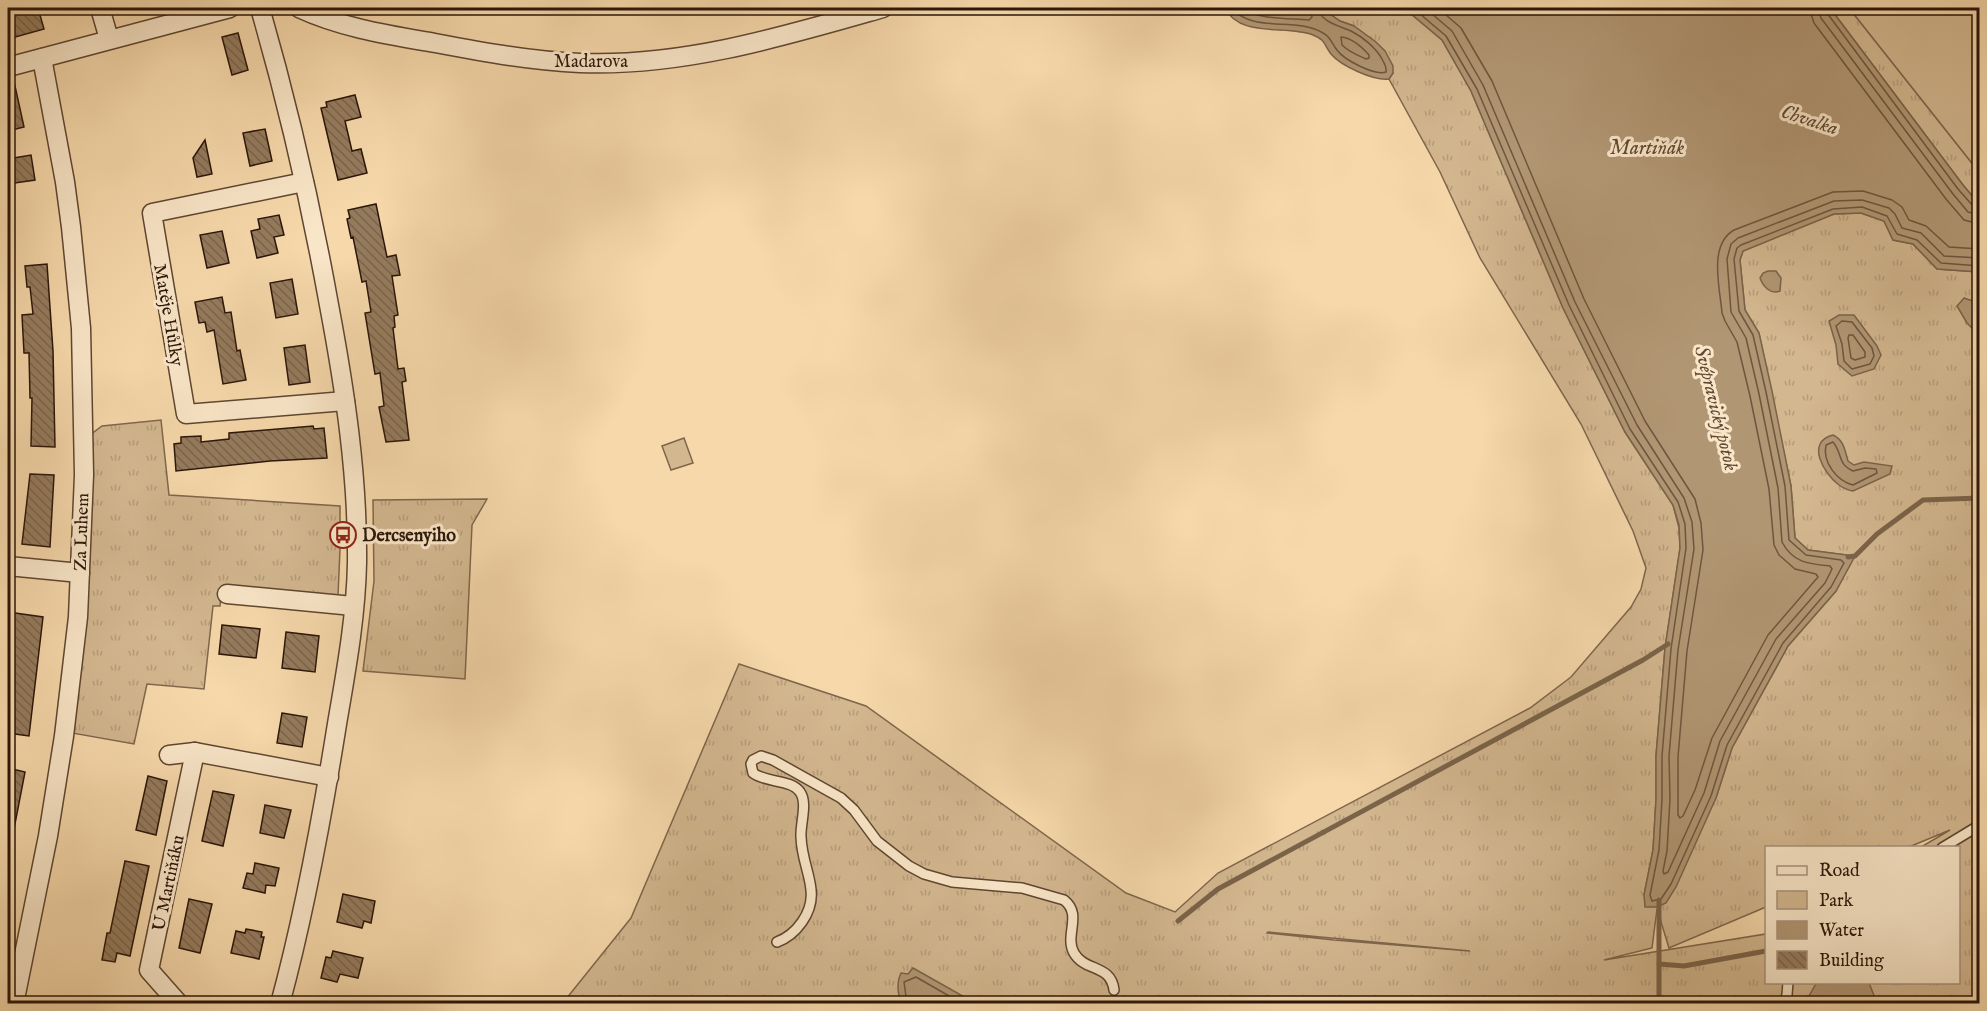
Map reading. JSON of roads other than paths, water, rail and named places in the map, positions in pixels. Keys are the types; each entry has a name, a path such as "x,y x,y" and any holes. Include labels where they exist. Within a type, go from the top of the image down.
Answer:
{"street":[{"path":"100,8 109,39"},
{"path":"8,67 230,8"},
{"path":"260,8 320,255 345,401 354,476 357,563 329,777 280,1004"},
{"name":"Madarova","path":"299,8 353,27 393,36 512,56 582,63 662,59 702,53 807,29 883,8"},
{"name":"Za Luhem","path":"14,1004 57,784 78,617 80,573 84,434 81,328 66,182 42,58"},
{"name":"Matěje Hůlky","path":"304,182 152,213 186,414 345,401"},
{"path":"8,566 80,573"},
{"path":"227,594 353,606"},
{"path":"169,755 195,752 329,777"},
{"name":"U Martiňáku","path":"179,1004 149,970 195,752"}],"lane":[{"path":"777,942 798,928 810,908 812,894 801,846 803,803 801,794 794,787 762,778 753,773 751,769 753,760 762,756 841,798 854,810 877,841 924,874 952,882 1022,888 1064,900 1070,904 1074,914 1071,943 1075,954 1082,962 1101,970 1110,977 1114,990"},
{"path":"1945,846 1980,825"},
{"path":"1784,1004 1788,984"}],"water":[{"path":"1225,8 1321,8 1340,21 1354,26 1376,42 1385,51 1393,66 1393,73 1389,79 1367,75 1336,59 1323,41 1313,35 1252,27 1232,17"},
{"name":"Martiňák","path":"1404,8 1830,8 1979,204 1979,272 1937,269 1913,244 1893,240 1884,221 1861,213 1834,214 1743,251 1740,260 1745,310 1759,333 1772,391 1791,486 1795,538 1808,550 1855,556 1836,591 1788,646 1732,748 1716,798 1676,887 1666,903 1657,907 1645,907 1644,895 1653,850 1656,756 1665,648 1680,548 1679,525 1673,505 1625,432 1563,308 1471,91 1442,40"},
{"path":"1768,271 1776,271 1781,278 1780,291 1770,291 1763,284 1760,278"},
{"path":"1964,298 1979,303 1979,335 1967,323 1957,306"},
{"path":"1839,315 1854,315 1877,346 1881,355 1874,369 1852,376 1838,364 1836,345 1829,321"},
{"path":"1833,435 1842,443 1848,461 1854,465 1864,462 1892,466 1890,474 1853,491 1841,486 1828,474 1820,458 1820,444"},
{"path":"913,968 975,1003 901,1003 898,988 899,977 901,973 908,974"},
{"path":"1816,984 1869,984 1877,1003 1805,1003"}],"waterway":[{"path":"1848,557 1855,556 1877,534 1923,500 1980,498"},
{"path":"1178,921 1218,889 1643,660 1668,644"},
{"name":"Svépravický potok","path":"1659,900 1659,1004"},
{"path":"1659,964 1684,966 1765,951"}],"place":[{"name":"Dercsenyiho","path":"343,535"}],"water label":[{"name":"Chvalka","path":"1810,119"}]}
